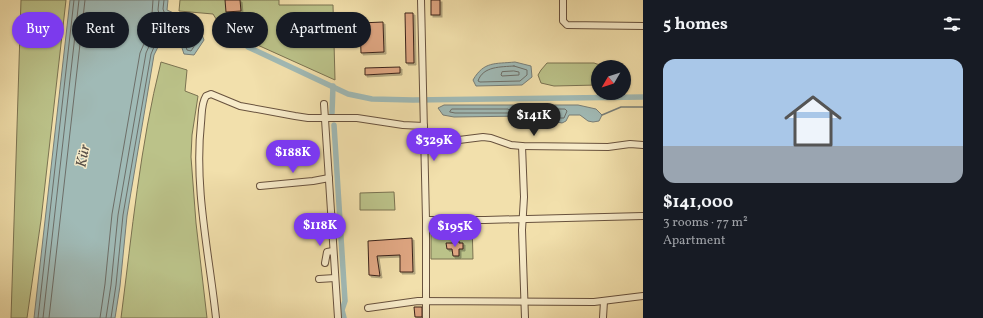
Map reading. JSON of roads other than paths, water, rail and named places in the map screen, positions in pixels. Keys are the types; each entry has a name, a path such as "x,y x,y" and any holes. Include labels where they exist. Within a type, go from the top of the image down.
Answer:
{"street":[{"path":"421,0 426,220 426,318"},
{"path":"563,0 563,21 567,25 643,26"},
{"path":"216,318 205,243 198,145 204,99 207,95 211,94 240,106 308,118 357,118 403,125 424,126"},
{"path":"324,104 338,318"},
{"path":"424,136 459,140 483,137 491,138 511,145 522,146 608,147 630,144 643,146"},
{"path":"522,146 525,318"},
{"path":"260,186 305,182 329,178"},
{"path":"426,220 643,216"},
{"path":"324,263 326,254 333,251"},
{"path":"320,279 335,278"},
{"path":"368,308 413,301 604,301 643,296"},
{"path":"603,318 604,301"}],"water":[{"name":"Kür","path":"70,0 168,0 167,10 171,12 137,12 137,48 158,48 154,55 127,216 120,286 115,318 34,318"},
{"path":"182,48 199,48 194,55 184,54"},
{"path":"515,62 531,66 532,77 522,85 476,86 473,80 481,69 486,66"},
{"path":"444,105 578,105 596,109 602,115 599,121 593,122 588,121 580,115 569,115 566,121 562,123 528,116 454,117 443,115 438,108"}],"waterway":[{"path":"250,48 348,94 372,99 413,100 643,97"},
{"path":"332,113 333,86"},
{"path":"602,115 621,107 643,107"},
{"path":"334,125 345,301 342,310 344,318"}]}
